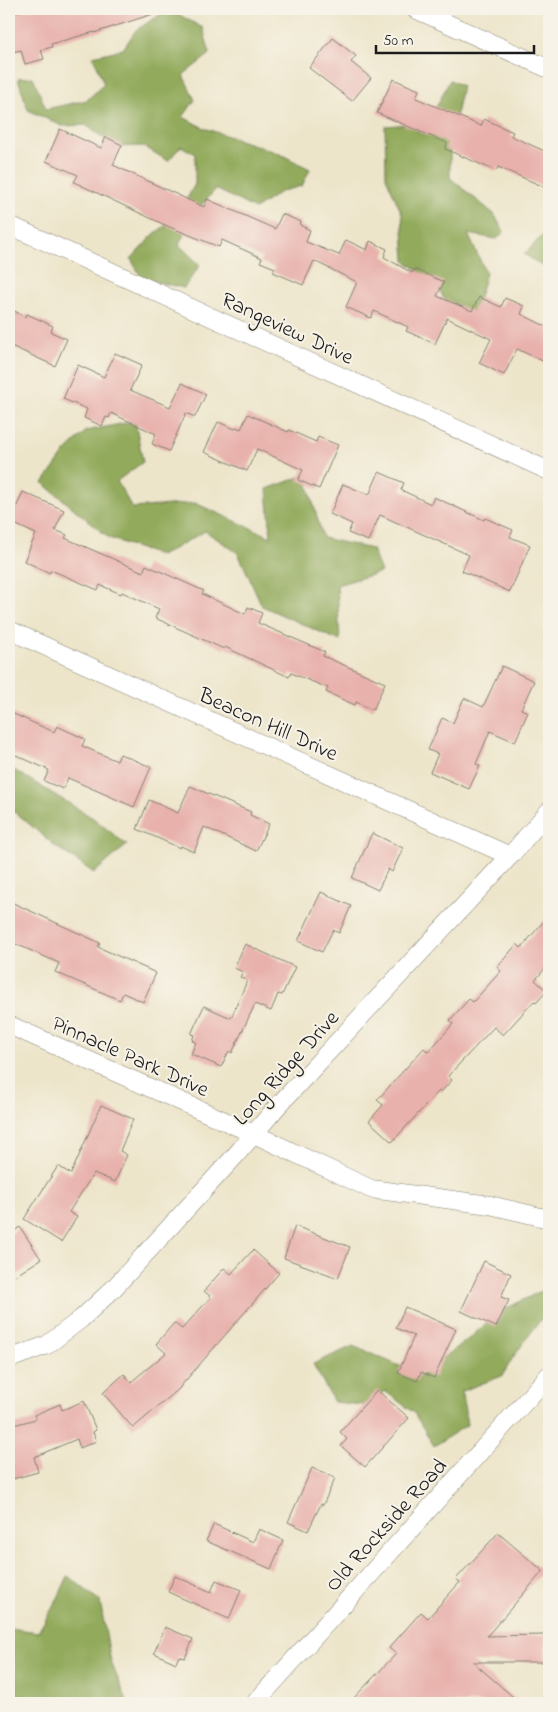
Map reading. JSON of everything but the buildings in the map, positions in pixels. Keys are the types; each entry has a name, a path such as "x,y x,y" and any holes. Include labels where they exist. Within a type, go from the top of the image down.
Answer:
{"street":[{"path":"415,9 549,70"},
{"name":"Rangeview Drive","path":"9,225 549,471"},
{"name":"Beacon Hill Drive","path":"9,630 510,856"},
{"name":"Long Ridge Drive","path":"9,1359 47,1345 82,1319 113,1289 276,1108 510,856 549,811"},
{"name":"Pinnacle Park Drive","path":"9,1025 254,1134 371,1189 490,1205 549,1219"},
{"name":"Old Rockside Road","path":"255,1703 549,1376"}],"green space":[{"path":"169,9 203,28 210,54 183,75 195,100 183,117 204,128 278,153 310,169 302,186 282,191 255,209 216,189 192,216 179,245 200,265 184,288 142,279 131,259 154,234 177,217 195,184 195,154 181,146 168,161 143,146 115,147 86,125 62,126 28,110 18,78 33,77 46,109 87,100 104,84 93,56 123,49 136,30"},
{"path":"450,80 462,86 450,144 450,178 494,214 504,232 497,239 468,234 486,273 473,318 455,315 433,281 405,261 402,214 386,177 385,126 410,124 422,135"},
{"path":"549,229 549,270 524,254"},
{"path":"135,421 143,462 117,481 132,508 195,503 271,537 267,489 305,475 323,538 372,549 381,572 337,585 340,641 262,606 238,553 205,531 161,556 109,538 43,483 66,451 86,431"},
{"path":"9,767 93,818 127,845 94,873 55,846 15,812 9,815"},
{"path":"549,1287 549,1313 542,1318 516,1353 502,1376 462,1391 467,1425 434,1446 414,1413 385,1391 362,1405 334,1402 313,1364 353,1346 421,1375 472,1336 499,1312"},
{"path":"68,1576 100,1601 111,1662 128,1703 9,1703 9,1628 38,1632 56,1602"}]}
